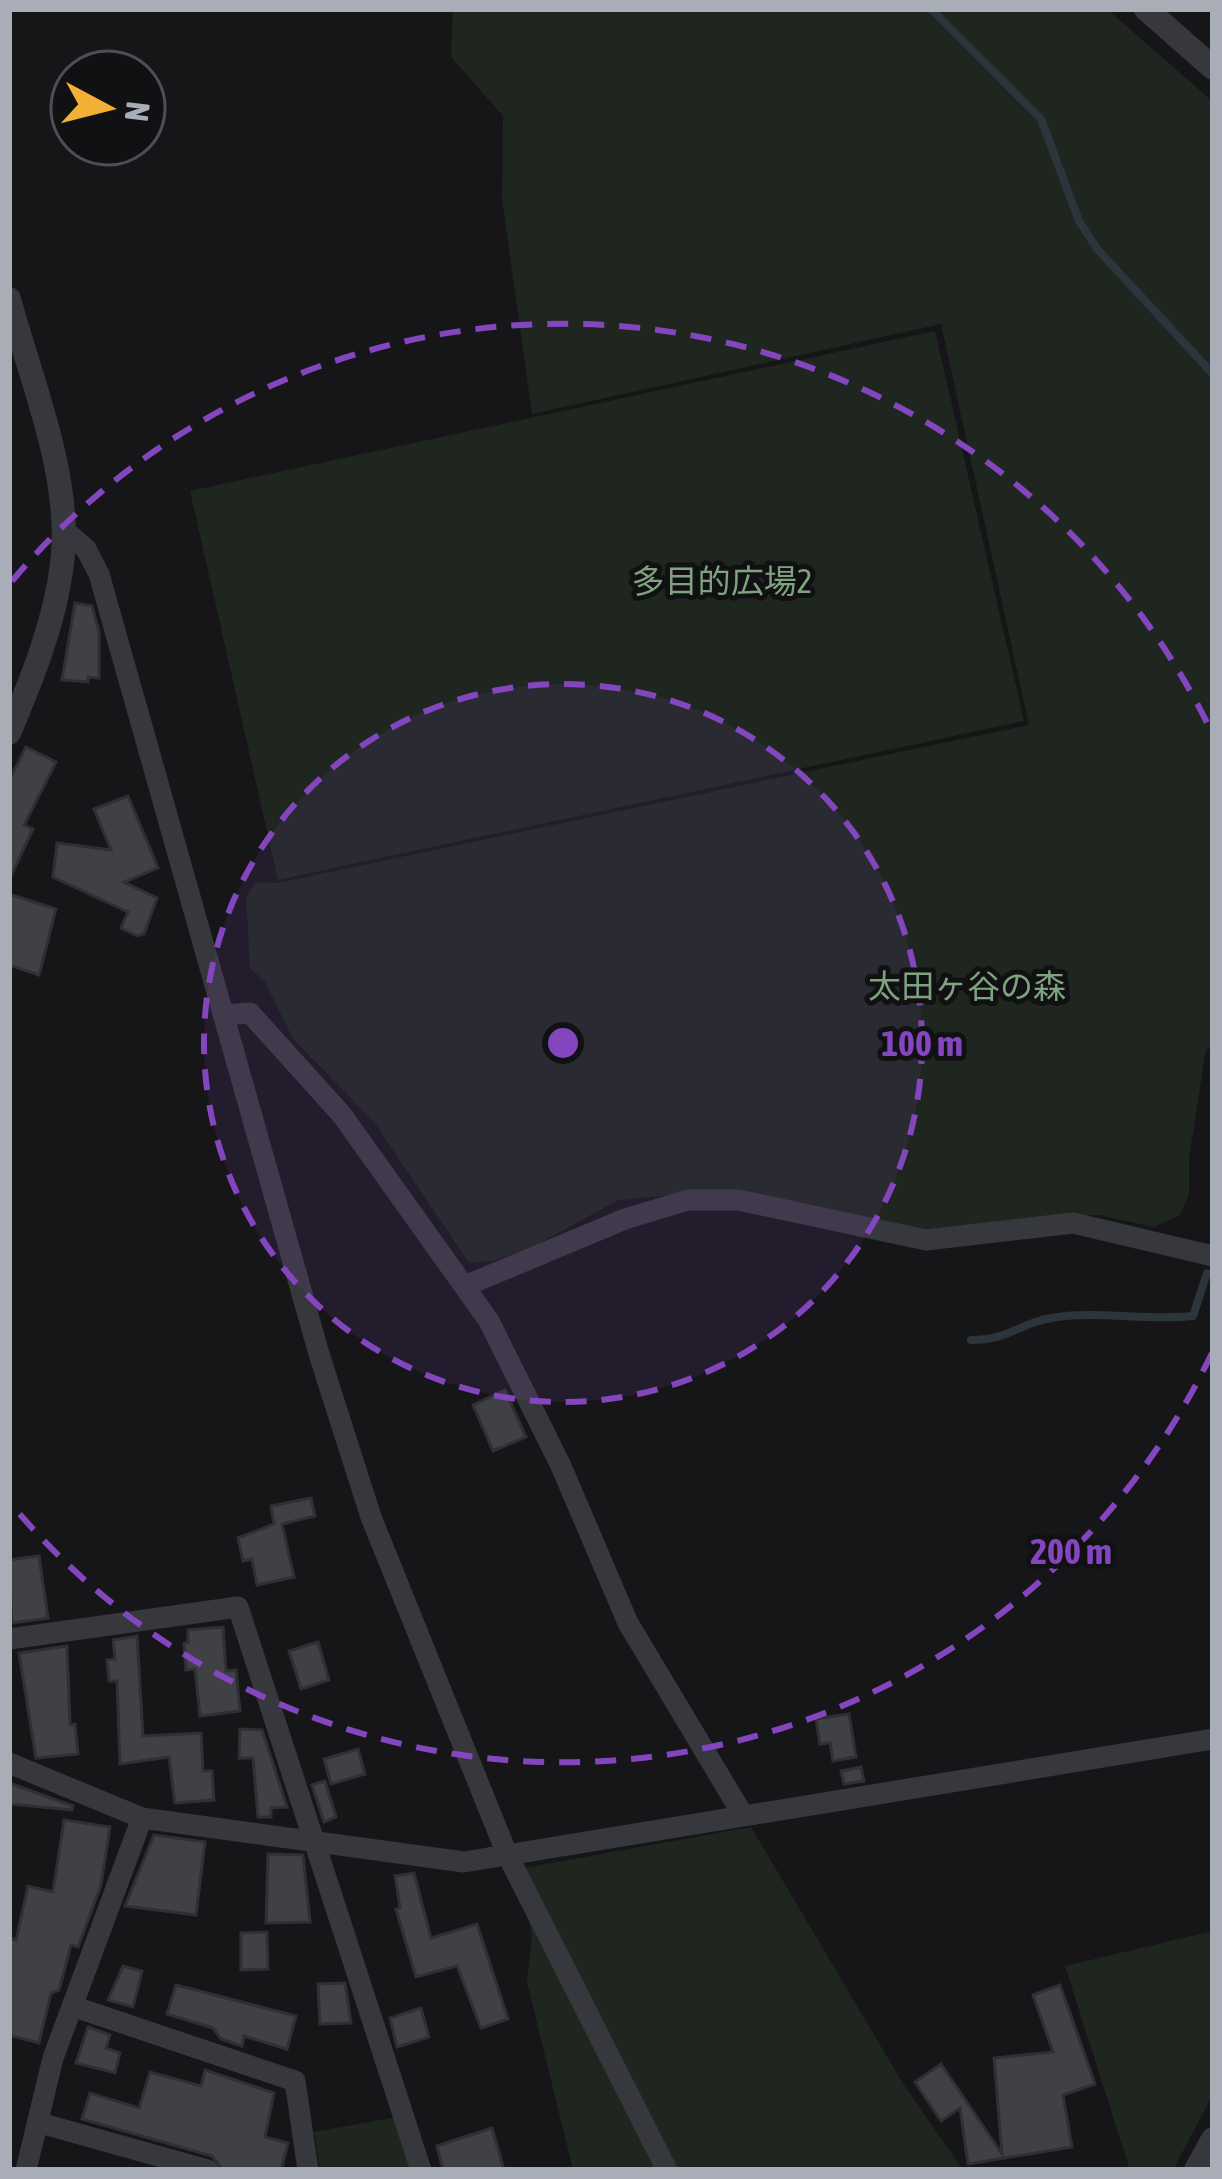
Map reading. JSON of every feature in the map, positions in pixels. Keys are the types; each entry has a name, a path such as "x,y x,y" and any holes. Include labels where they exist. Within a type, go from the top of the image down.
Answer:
{"street":[{"path":"1147,9 1213,68"},
{"path":"9,299 48,442 63,529 52,614 9,733"},
{"path":"63,529 86,549 99,574 319,1354 371,1516 429,1670 507,1854 667,2170"},
{"path":"223,1016 250,1013 341,1115 489,1321 561,1466 628,1623 743,1815"},
{"path":"466,1286 625,1219 688,1200 738,1200 926,1240 1073,1223 1213,1256"},
{"path":"9,1639 238,1607 421,2170"},
{"path":"9,1763 142,1818 464,1862 1213,1739"},
{"path":"26,2170 72,2006 142,1818"},
{"path":"72,2006 295,2080 308,2170"},
{"path":"40,2123 208,2170"},
{"path":"1196,2170 1213,2138"}],"green space":[{"name":"太田ヶ谷の森","path":"453,9 1107,9 1213,102 1213,1048 1206,1049 1189,1158 1189,1194 1180,1215 1154,1227 1099,1215 1050,1216 934,1235 703,1192 618,1200 535,1246 493,1261 469,1263 374,1122 293,1039 265,982 250,968 246,896 256,882 277,883 1029,725 941,324 532,414 502,199 503,116 451,57"},
{"name":"多目的広場2","path":"935,331 1024,721 278,880 190,491"},
{"path":"751,1827 902,2082 963,2170 573,2170 527,1982 532,1936 518,1869"},
{"path":"1213,1931 1213,2094 1173,2170 1130,2170 1065,1966"},
{"path":"397,2117 414,2170 320,2170 314,2132"}],"building":[{"path":"75,603 92,606 99,632 99,678 88,677 88,682 62,680"},
{"path":"26,747 56,762 24,825 33,829 9,880 9,781"},
{"path":"128,796 158,868 124,882 157,898 144,934 137,936 121,928 128,912 53,877 57,843 111,850 94,809"},
{"path":"9,894 56,909 39,975 9,965"},
{"path":"505,1390 526,1437 493,1451 473,1405"},
{"path":"311,1498 315,1516 282,1524 294,1577 257,1585 252,1559 243,1561 238,1538 274,1524 271,1506"},
{"path":"39,1556 48,1618 12,1623 9,1560"},
{"path":"223,1627 226,1671 236,1670 240,1711 200,1716 195,1669 186,1670 184,1643 188,1643 188,1630"},
{"path":"137,1636 143,1736 201,1733 203,1771 212,1771 214,1800 175,1803 169,1757 120,1764 117,1681 109,1681 107,1660 115,1659 113,1640"},
{"path":"318,1642 329,1680 301,1689 289,1651"},
{"path":"67,1646 70,1725 75,1724 78,1754 36,1758 19,1653"},
{"path":"849,1714 856,1757 833,1761 830,1743 820,1744 816,1719"},
{"path":"240,1729 262,1730 287,1807 271,1808 271,1817 258,1817 253,1758 239,1758"},
{"path":"358,1749 365,1774 331,1784 324,1759"},
{"path":"861,1767 864,1781 844,1784 841,1771"},
{"path":"325,1781 336,1817 324,1822 312,1785"},
{"path":"9,1783 73,1806 72,1810 9,1804"},
{"path":"64,1820 110,1827 101,1885 78,1947 71,1945 59,1990 51,1993 39,2043 9,2035 9,1938 16,1940 28,1886 53,1892"},
{"path":"154,1835 205,1842 196,1915 125,1906"},
{"path":"268,1854 303,1855 310,1922 266,1923"},
{"path":"414,1873 431,1938 477,1924 508,2019 481,2028 457,1966 416,1977 396,1909 400,1908 395,1876"},
{"path":"267,1932 268,1969 241,1970 241,1933"},
{"path":"123,1966 142,1971 133,2007 108,2000"},
{"path":"345,1983 351,2023 320,2024 318,1984"},
{"path":"176,1985 296,2016 287,2049 244,2036 242,2046 221,2039 213,2028 167,2014"},
{"path":"1060,1985 1095,2084 1063,2095 1072,2147 968,2164 960,2108 941,2121 915,2082 941,2064 1002,2154 994,2058 1053,2052 1033,1995"},
{"path":"421,2008 429,2037 397,2047 390,2018"},
{"path":"88,2027 110,2035 106,2048 120,2053 115,2073 76,2063"},
{"path":"205,2070 274,2093 265,2137 288,2143 281,2170 223,2170 212,2156 82,2119 90,2093 139,2108 150,2072 201,2086"},
{"path":"492,2128 504,2170 443,2170 437,2146"}],"waterway":[{"path":"931,9 1041,119 1079,221 1098,250 1213,374"},
{"path":"971,1340 1068,1316 1193,1316 1207,1273 1213,1275"}]}
